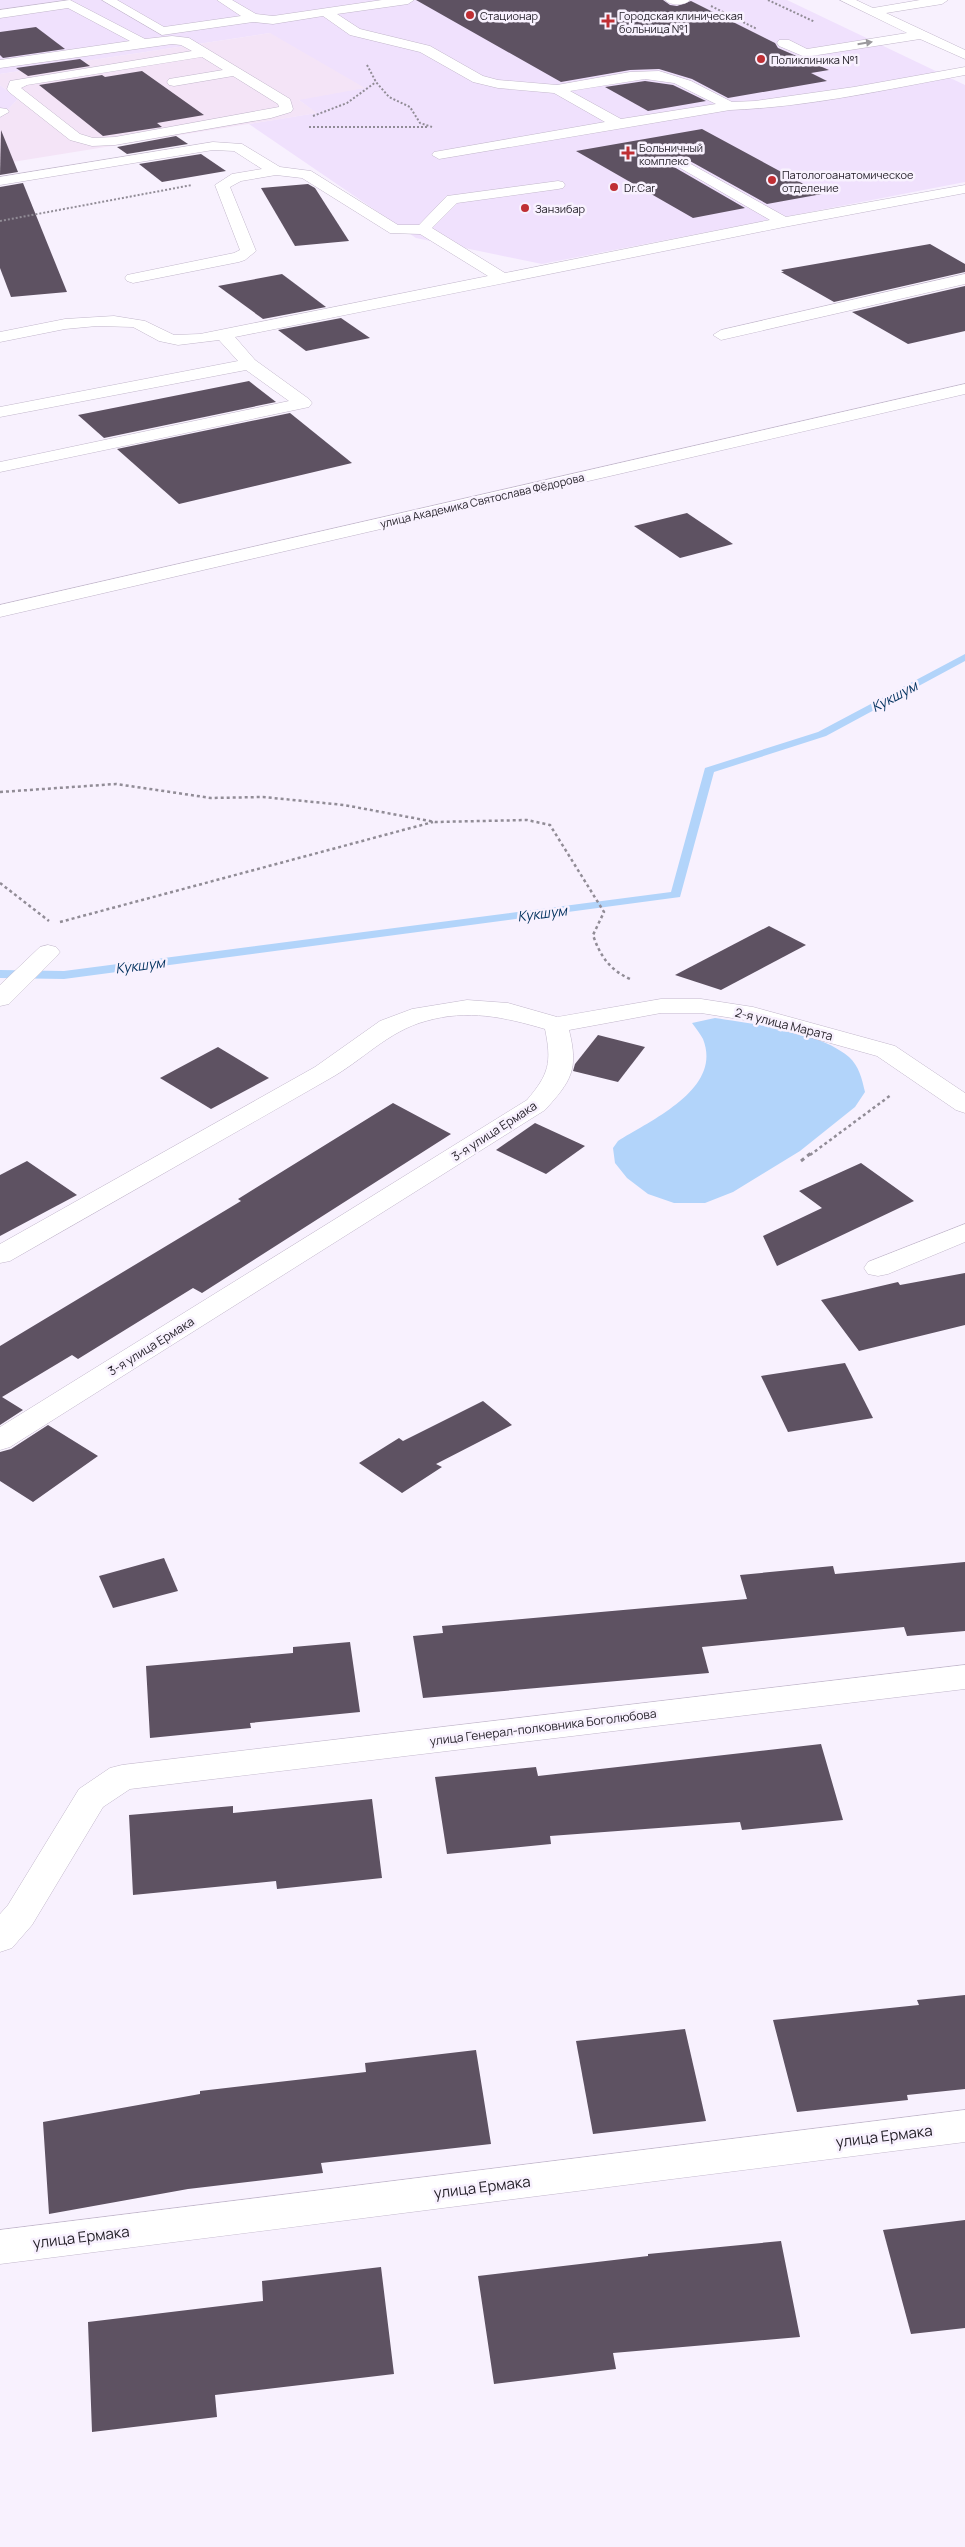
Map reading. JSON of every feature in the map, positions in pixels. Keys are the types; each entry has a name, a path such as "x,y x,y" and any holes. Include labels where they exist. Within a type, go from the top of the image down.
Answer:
{"street":[{"path":"0,14 67,2 104,0"},
{"path":"108,0 162,31 253,18 273,20 408,0"},
{"path":"223,0 253,18"},
{"path":"671,0 684,0"},
{"path":"846,0 965,55"},
{"path":"872,12 942,0"},
{"path":"67,2 143,43"},
{"path":"327,13 355,32 425,49 478,79 498,84 557,89 638,76 657,75 671,78 730,106"},
{"path":"873,28 899,24"},
{"path":"784,43 804,53 921,34"},
{"path":"784,43 821,37"},
{"path":"0,64 143,43 184,41 285,102 286,108 271,114 116,141 81,140"},
{"path":"112,162 14,89 15,84 205,53"},
{"path":"439,155 730,106 773,103 965,71"},
{"path":"174,82 236,72"},
{"path":"557,89 619,124"},
{"path":"0,181 213,146 237,147 276,171"},
{"path":"680,162 784,222"},
{"path":"133,278 239,257 248,251 222,185 237,177 276,171 306,174 395,230 423,229 502,278"},
{"path":"423,229 452,199 558,185"},
{"path":"0,337 66,324 113,320 139,324 167,338 182,341 224,335 784,222 965,190"},
{"path":"721,335 965,279"},
{"path":"0,467 303,403 249,364 224,335"},
{"path":"0,412 249,364"},
{"name":"улица Академика Святослава Фёдорова","path":"0,611 965,389"},
{"path":"7,395 21,408"},
{"path":"5,994 48,952"},
{"name":"2-я улица Марата","path":"556,1025 661,1006 701,1006 753,1014 886,1052 965,1105"},
{"path":"0,1255 324,1072 389,1026 421,1014 467,1007 508,1010 556,1025"},
{"name":"3-я улица Ермака","path":"0,1440 536,1105 557,1081 562,1052 556,1025"},
{"path":"878,1268 965,1232"},
{"name":"улица Генерал-полковника Боголюбова","path":"0,1938 20,1915 91,1798 122,1777 965,1677"},
{"name":"улица Ермака","path":"0,2247 965,2126"}],"path":[{"path":"708,4 784,43"},
{"path":"305,118 324,114 364,93 376,82"},
{"path":"306,126 431,127"},
{"path":"0,221 237,177"},
{"path":"0,792 116,784 211,798 263,797 344,805 435,822 527,820 550,825 604,912 592,935 599,954 619,975 636,981"},
{"path":"0,883 52,924 435,822"},
{"path":"801,1161 920,1074"}],"shaded area":[{"name":"Больничный комплекс","path":"0,0 787,0 965,85 965,182 542,264 416,238 249,124 316,113 299,100 270,33 0,74"},
{"path":"270,33 365,88 299,100 317,113 0,164 0,118 18,99 0,85 0,74"},
{"path":"0,85 18,99 0,118"}],"water":[{"path":"715,1018 785,1030 836,1048 855,1064 865,1092 855,1107 800,1151 733,1192 705,1203 674,1203 648,1194 627,1178 615,1163 613,1148 618,1141 665,1113 694,1088 703,1073 706,1057 703,1039 692,1023"}],"building":[{"path":"416,0 663,0 670,5 677,6 691,1 775,43 778,48 829,70 811,73 827,81 728,98 692,79 659,69 630,70 561,82"},
{"path":"36,27 65,49 3,58 0,55 0,32"},
{"path":"80,59 90,66 28,76 16,68"},
{"path":"142,71 204,115 157,123 162,127 103,136 39,85 102,75 105,77"},
{"path":"645,81 673,85 706,101 648,111 605,87"},
{"path":"702,129 822,194 767,204 681,156 675,157 671,161 674,167 745,208 693,218 576,151"},
{"path":"1,130 18,172 0,175"},
{"path":"176,136 188,144 127,154 117,147"},
{"path":"201,154 226,171 162,182 139,164"},
{"path":"23,183 67,292 11,297 0,268 0,187"},
{"path":"308,184 315,188 349,241 295,246 261,188"},
{"path":"930,244 965,264 965,272 834,302 781,272 784,272 781,270"},
{"path":"282,274 326,307 263,319 218,286"},
{"path":"965,286 965,331 908,344 852,312"},
{"path":"341,318 370,338 306,351 278,330"},
{"path":"249,381 276,402 104,438 78,415"},
{"path":"290,413 352,463 179,504 117,449"},
{"path":"687,513 733,544 680,558 634,526"},
{"path":"769,926 806,945 721,990 675,975"},
{"path":"598,1035 645,1047 618,1082 573,1071 575,1064"},
{"path":"218,1047 269,1078 211,1109 160,1078"},
{"path":"393,1103 451,1134 202,1293 193,1288 78,1359 72,1355 2,1397 23,1410 0,1425 0,1346 241,1201 238,1199"},
{"path":"535,1123 585,1146 546,1174 496,1150"},
{"path":"27,1161 77,1195 0,1236 0,1175"},
{"path":"861,1163 914,1201 777,1266 763,1236 822,1208 799,1191"},
{"path":"965,1273 965,1325 859,1351 821,1300 898,1282 900,1285"},
{"path":"845,1363 873,1418 788,1432 761,1376"},
{"path":"483,1401 512,1425 436,1464 442,1467 402,1493 359,1463 399,1438 403,1441"},
{"path":"48,1425 98,1456 33,1502 0,1481 0,1452 11,1449"},
{"path":"164,1558 178,1591 113,1608 99,1576"},
{"path":"965,1562 965,1631 907,1636 904,1627 702,1647 709,1673 423,1698 413,1636 443,1633 442,1626 747,1599 740,1575 833,1566 835,1574"},
{"path":"350,1642 360,1712 250,1723 251,1728 150,1738 146,1666 293,1653 293,1647"},
{"path":"821,1744 843,1820 742,1830 740,1822 550,1836 551,1844 447,1854 435,1777 536,1767 538,1776"},
{"path":"372,1799 382,1878 277,1889 276,1881 133,1895 129,1815 233,1806 233,1813"},
{"path":"965,1995 965,2089 907,2095 908,2100 797,2112 773,2020 919,2005 917,2000"},
{"path":"685,2029 706,2121 593,2134 576,2041"},
{"path":"476,2050 491,2144 321,2163 323,2173 188,2189 49,2214 43,2122 200,2094 200,2091 366,2072 365,2063"},
{"path":"965,2220 965,2328 911,2334 883,2230"},
{"path":"781,2241 800,2337 613,2353 616,2369 494,2384 478,2276 648,2256 648,2254"},
{"path":"381,2267 394,2374 215,2395 217,2417 92,2432 88,2322 263,2301 262,2281"}],"waterway":[{"name":"Кукшум","path":"0,974 64,975 676,895 709,770 822,734 965,657"}],"place":[{"name":"Стационар","path":"470,15"},
{"name":"Городская клиническая больница №1","path":"608,21"},
{"name":"Поликлиника №1","path":"761,59"},
{"name":"Больничный комплекс","path":"628,153"},
{"name":"Патологоанатомическое отделение","path":"772,180"},
{"name":"Dr.Car","path":"614,187"},
{"name":"Занзибар","path":"525,208"}]}
